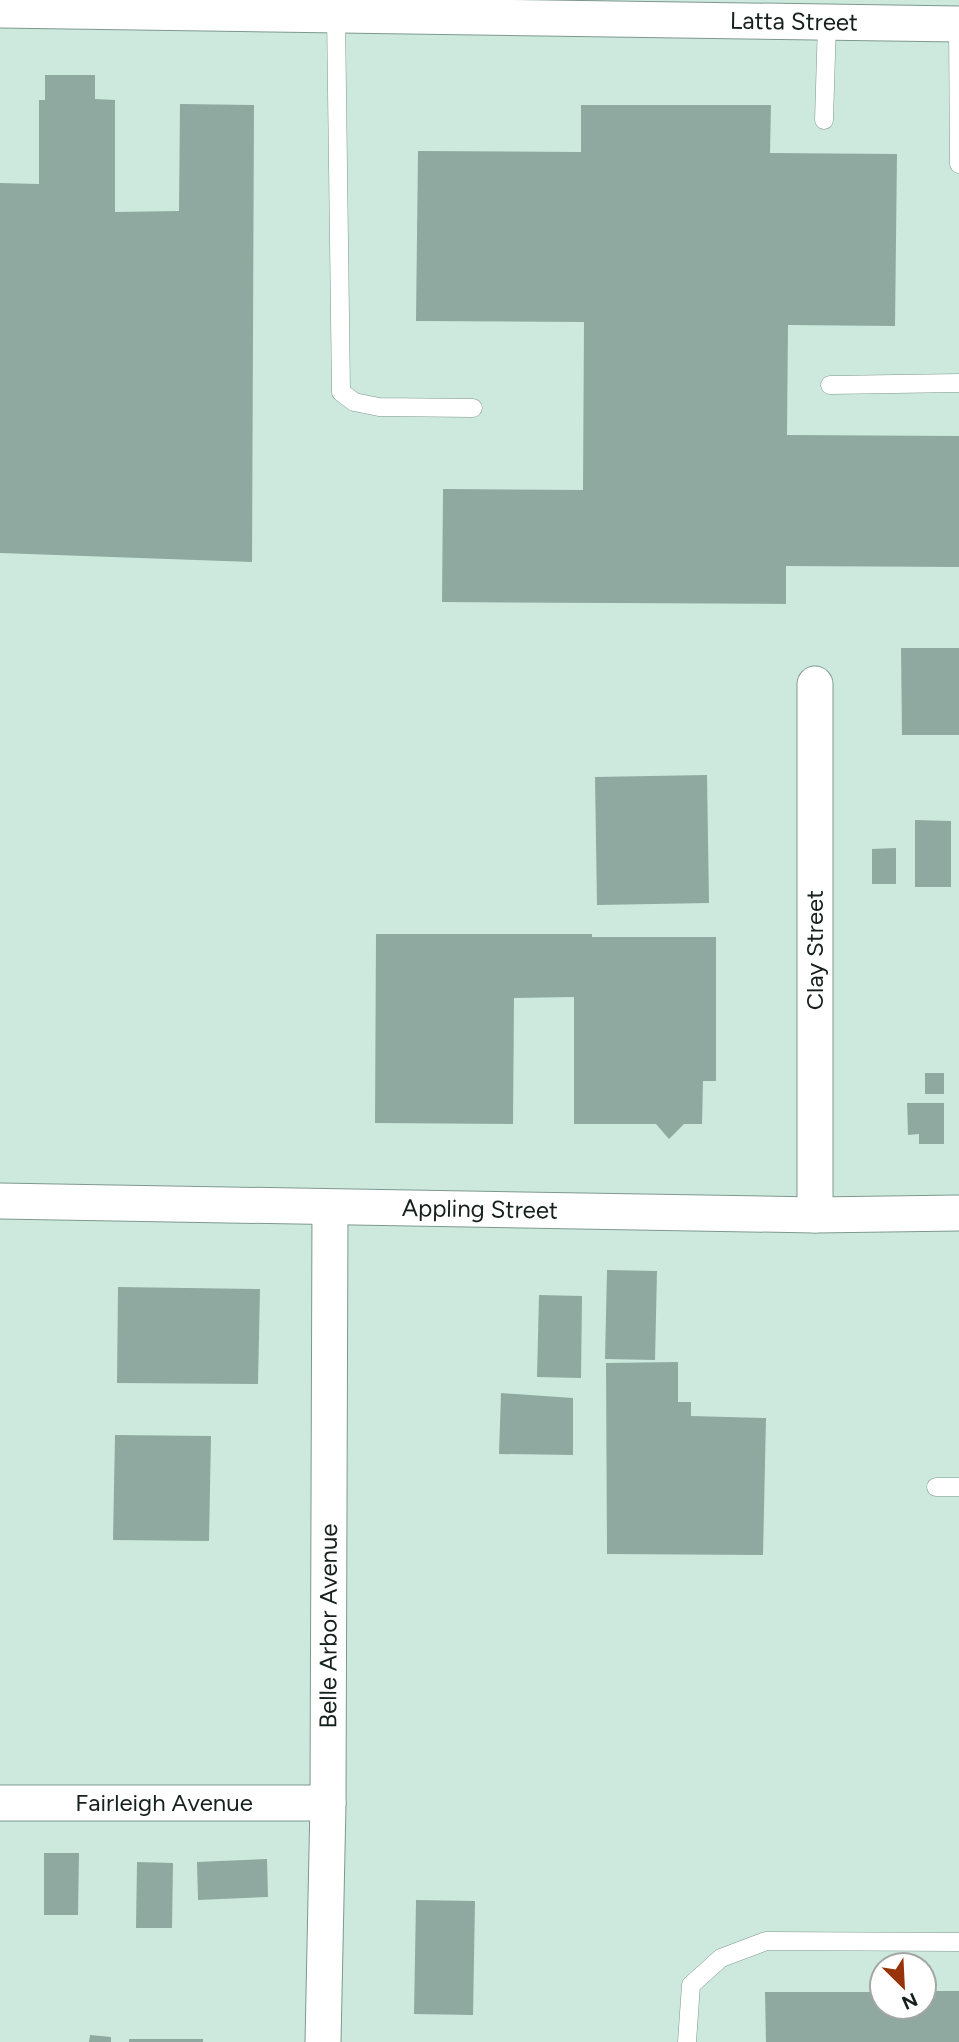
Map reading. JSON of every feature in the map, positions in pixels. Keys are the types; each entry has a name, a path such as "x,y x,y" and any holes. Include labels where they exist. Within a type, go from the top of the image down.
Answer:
{"street":[{"name":"Latta Street","path":"0,10 346,10 958,24"},
{"name":"Clay Street","path":"815,684 815,1215"},
{"name":"Appling Street","path":"0,1201 815,1215 959,1213"},
{"name":"Belle Arbor Avenue","path":"323,2042 328,1803 330,1208"},
{"name":"Fairleigh Avenue","path":"0,1803 328,1803"}],"lane":[{"path":"346,10 341,392 354,402 379,407 473,408"},
{"path":"824,120 827,22"},
{"path":"958,24 959,164"},
{"path":"830,385 959,383"},
{"path":"936,1487 959,1487"},
{"path":"687,2042 691,1984 720,1958 766,1941 959,1942"}],"building":[{"path":"45,75 95,75 95,99 115,100 115,212 179,211 180,104 254,105 252,562 0,553 0,183 39,184 39,100 45,100"},
{"path":"581,105 771,105 770,153 897,154 895,326 788,325 787,435 959,436 959,567 786,566 786,604 442,602 443,489 583,490 584,322 416,321 418,151 581,152"},
{"path":"901,648 959,648 959,735 902,735"},
{"path":"707,775 709,903 597,905 595,777"},
{"path":"915,820 951,821 951,887 915,887"},
{"path":"896,848 896,884 872,884 872,849"},
{"path":"376,934 716,937 716,1081 703,1081 702,1124 684,1124 669,1139 656,1124 574,1124 574,997 514,998 513,1124 375,1123"},
{"path":"925,1073 944,1073 944,1094 925,1094"},
{"path":"907,1103 944,1103 944,1144 919,1144 919,1134 908,1135"},
{"path":"607,1270 657,1271 655,1360 605,1359"},
{"path":"118,1287 260,1289 258,1384 117,1383"},
{"path":"539,1295 582,1296 581,1378 537,1377"},
{"path":"678,1362 678,1402 691,1402 691,1416 766,1418 763,1555 607,1554 606,1363"},
{"path":"501,1393 573,1398 573,1455 499,1454"},
{"path":"115,1435 211,1436 209,1541 113,1540"},
{"path":"44,1853 79,1853 78,1915 44,1915"},
{"path":"267,1859 268,1897 198,1900 197,1862"},
{"path":"137,1862 173,1863 172,1928 136,1928"},
{"path":"416,1900 475,1901 473,2015 414,2014"},
{"path":"938,1991 959,1991 959,2042 766,2042 765,1992 868,1992 868,2021 938,2021"},
{"path":"90,2035 111,2037 111,2042 89,2042"},
{"path":"129,2039 203,2039 203,2042 129,2042"}]}
